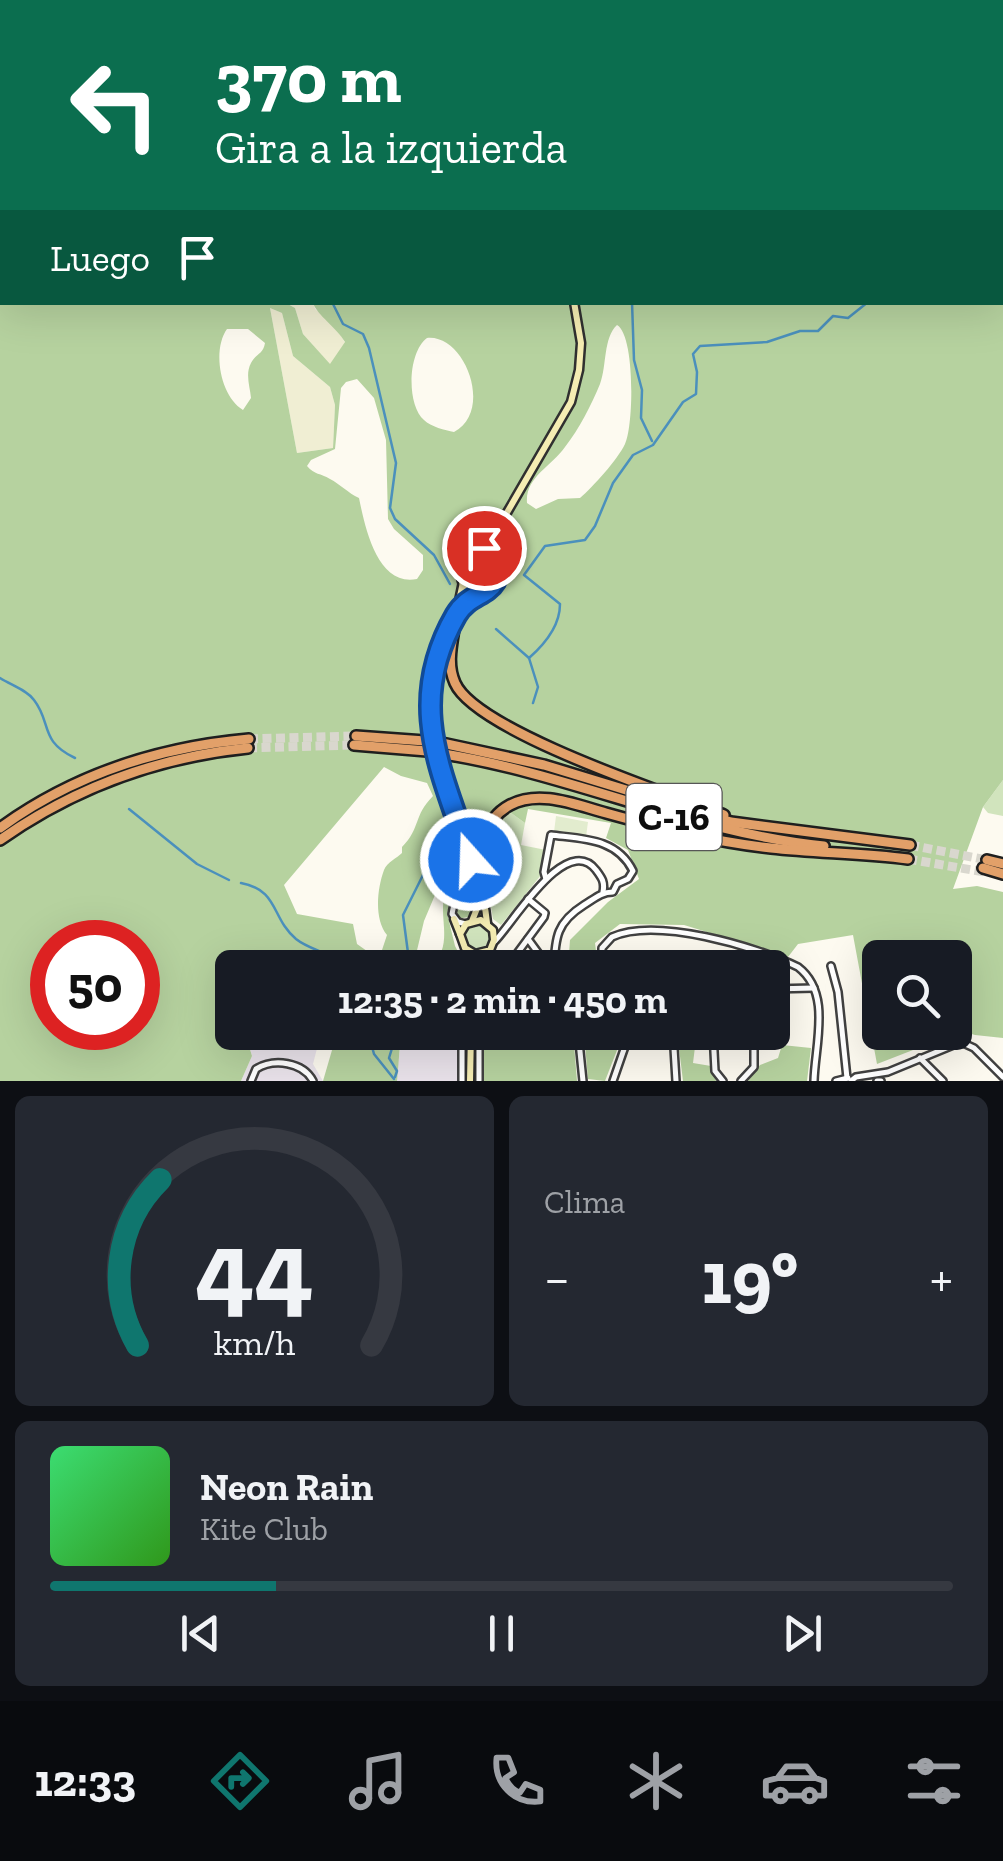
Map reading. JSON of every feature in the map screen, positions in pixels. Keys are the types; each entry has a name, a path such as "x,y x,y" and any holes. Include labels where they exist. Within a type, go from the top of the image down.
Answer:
{"highway":[{"path":"456,614 451,671 456,686 481,712 581,760 745,824"},
{"name":"C-16","path":"355,740 529,761 690,811 909,853"},
{"path":"0,828 51,796 122,765 185,747 249,743 112,779 60,803 0,840"},
{"name":"C-16","path":"443,748 742,834 810,845 909,853"},
{"path":"484,894 482,850 489,825 506,807 532,798 549,798 718,840 794,850 909,853"},
{"path":"985,867 1002,870"}],"main road":[{"path":"488,950 494,934 488,924 484,894 440,773 432,736 433,681 456,614 464,568 494,535 574,394 581,343 575,305"},
{"path":"462,582 477,593 487,591 493,584 494,535"},
{"path":"474,560 484,560 493,568"},
{"path":"456,614 477,593"},
{"path":"460,934 478,906 476,875"},
{"path":"454,919 469,950"},
{"path":"470,922 488,924"},
{"path":"470,1081 471,1050"}],"street":[{"path":"546,879 551,835 605,842 633,871 613,892 603,892 561,924 555,950"},
{"path":"493,943 546,879 579,860 591,864 603,880 603,892"},
{"path":"603,880 617,884"},
{"path":"458,884 452,910 454,919 470,922"},
{"path":"520,950 545,913 528,899"},
{"path":"488,924 503,926 515,915"},
{"path":"602,950 612,937 672,930 743,950"},
{"path":"528,939 536,950"},
{"path":"790,963 803,970 815,988 818,1020 814,1079 823,1081"},
{"path":"831,966 851,1079"},
{"path":"790,989 815,988"},
{"path":"836,1081 889,1072 951,1043 968,1043 1003,1077"},
{"path":"462,1050 462,1081"},
{"path":"478,1081 479,1050"},
{"path":"580,1050 583,1081"},
{"path":"613,1081 624,1050"},
{"path":"674,1050 676,1081"},
{"path":"714,1050 715,1071 722,1081"},
{"path":"741,1081 750,1074 755,1050"},
{"path":"920,1058 943,1081"},
{"path":"251,1081 256,1069 272,1062 300,1067 313,1081"},
{"path":"881,1081 889,1072"}],"shaded area":[{"path":"290,305 314,305 336,326 345,343 330,365 303,334 295,308"},
{"path":"270,308 282,313 293,356 330,387 335,405 333,448 297,453"},
{"path":"250,1050 317,1050 313,1064 323,1081 241,1081 252,1056"},
{"path":"400,1050 464,1050 463,1081 395,1081"}],"green space":[{"path":"0,305 290,305 295,308 303,334 330,364 345,342 314,305 1003,305 1003,780 983,807 953,889 977,886 1003,892 1003,1038 972,1034 972,940 862,940 862,983 853,935 798,944 790,954 790,950 765,950 684,925 620,924 595,943 596,950 569,950 570,940 608,902 639,879 628,850 606,838 611,823 528,809 525,823 507,810 532,803 605,816 531,795 509,803 502,810 479,862 449,786 439,784 470,870 473,904 468,917 458,919 456,904 463,880 454,850 424,921 417,950 382,950 387,935 378,912 378,895 384,870 402,853 433,796 427,783 384,767 284,885 297,914 353,924 357,944 366,950 215,950 215,1050 250,1050 252,1056 241,1081 0,1081","holes":["270,308 282,313 293,356 330,387 335,405 333,448 297,453","617,325 623,332 630,362 631,401 625,444 605,473 580,498 558,499 536,509 527,503 530,486 565,447 584,417 600,384 609,337","227,329 248,329 265,343 249,367 251,398 243,410 224,384 219,360","427,338 441,340 463,360 473,392 466,422 454,432 424,420 412,391 413,366 421,345","357,379 374,398 386,440 388,519 423,555 423,570 417,579 403,579 383,565 369,538 359,498 307,466 311,460 335,449 341,388 346,382"]},
{"path":"1003,780 1003,816 988,813 983,807"},
{"path":"507,810 525,823 521,845 546,850 541,875 501,925 493,919 486,862 490,835"},
{"path":"556,816 588,822 586,837 554,832"},
{"path":"447,887 454,889 447,913 457,950 442,950"},
{"path":"477,925 489,937 477,949 465,937"},
{"path":"790,1046 811,1048 807,1081 748,1081 760,1065 778,1058 780,1050 790,1050"},
{"path":"332,1050 400,1050 397,1081 323,1081"},
{"path":"483,1050 574,1050 577,1081 482,1081"},
{"path":"585,1050 617,1050 605,1081 588,1079"},
{"path":"679,1050 695,1050 693,1063 711,1066 716,1081 683,1081"},
{"path":"874,1050 913,1050 877,1064"}],"waterway":[{"path":"334,305 343,324 363,334 369,348 396,463 390,508 395,519 434,555 450,584"},
{"path":"632,305 634,360 642,390 641,418 652,441"},
{"path":"533,703 538,687 529,658 550,634 560,604 524,575 545,546 585,540 613,483 633,455 653,445 683,402 696,394 693,354 700,346 767,342 800,331 818,331 833,316 848,318 864,305"},
{"path":"496,629 529,658"},
{"path":"0,678 31,696 51,738 75,758"},
{"path":"129,809 197,864 229,880"},
{"path":"408,950 403,915 426,869 437,857"},
{"path":"241,883 269,898 288,931 317,950"},
{"path":"373,1050 394,1079"},
{"path":"391,1050 389,1058 397,1071 395,1077"}],"tunnel":[{"path":"249,739 356,736"},
{"path":"248,748 354,745"},
{"path":"910,845 987,860"},
{"path":"908,859 984,872"}],"route":[{"path":"471,860 436,762 431,709 437,664 456,614 472,596 489,590 495,581 491,554 494,535 484,548"}]}
